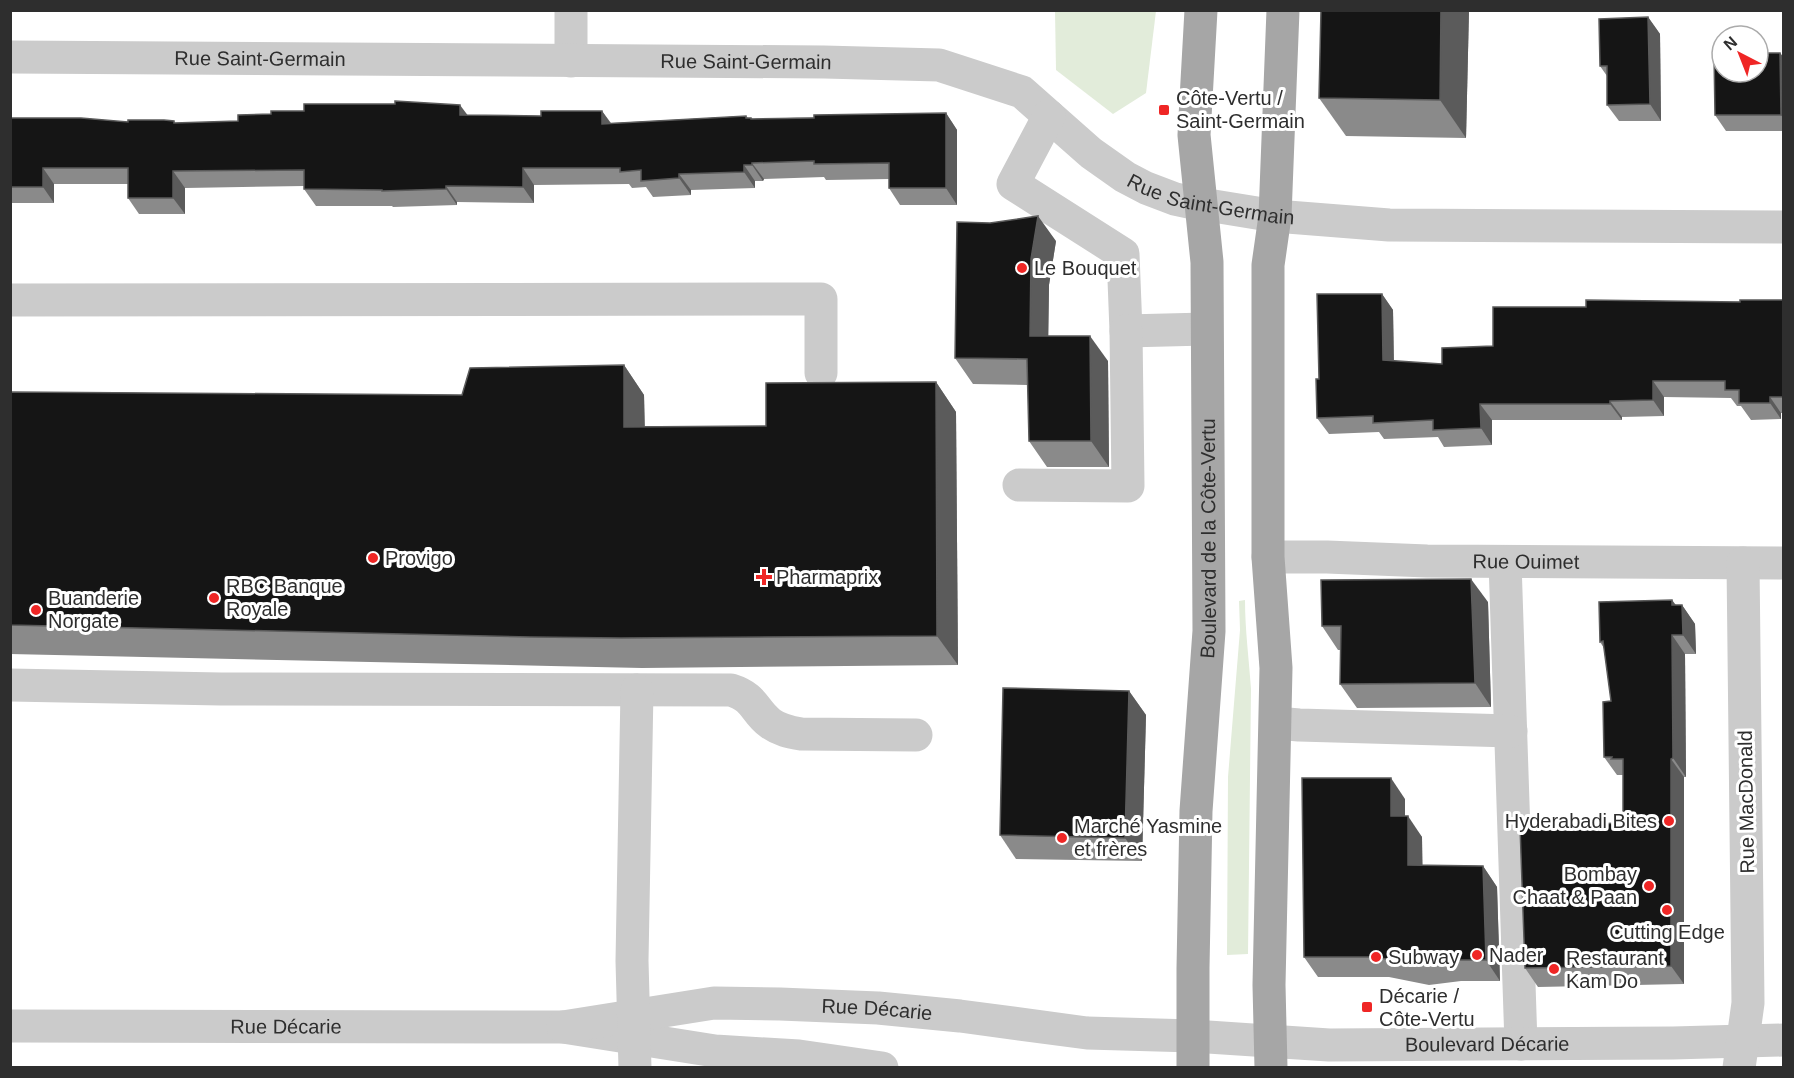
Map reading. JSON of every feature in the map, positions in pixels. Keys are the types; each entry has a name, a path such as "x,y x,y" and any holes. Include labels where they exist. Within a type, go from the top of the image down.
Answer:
{"main road":[{"name":"Boulevard de la Côte-Vertu","path":"1193,1052 1196,811 1209,631 1207,262 1194,135 1201,10"},
{"path":"1271,1054 1269,985 1276,668 1268,557 1268,265 1275,216 1283,10"}],"street":[{"path":"571,10 571,61"},
{"name":"Rue Saint-Germain","path":"10,57 824,62 939,65 1022,92 1091,153 1125,177 1175,199 1201,204 1275,216 1389,225 1784,227"},
{"path":"1019,485 1128,486 1123,254 1014,184 1049,116"},
{"path":"10,300 821,299 821,373"},
{"path":"1126,331 1206,329"},
{"name":"Rue Ouimet","path":"1268,557 1505,562 1784,563"},
{"path":"1505,562 1521,1044"},
{"name":"Rue MacDonald","path":"1741,1054 1748,1003 1743,563"},
{"path":"10,685 221,689 731,690 743,694 753,702 769,723 783,730 801,734 916,735"},
{"path":"634,1040 632,961 637,690"},
{"path":"1276,723 1511,731"},
{"name":"Rue Décarie","path":"634,1040 714,1003 833,1005 917,1011 1087,1034 1193,1052"},
{"name":"Rue Décarie","path":"10,1026 563,1027 715,1052 799,1056 882,1068"},
{"name":"Boulevard Décarie","path":"1193,1052 1271,1054 1329,1045 1521,1044 1741,1054 1784,1040"}],"green space":[{"path":"1055,11 1156,11 1146,93 1113,114 1056,70"},
{"path":"1245,600 1251,689 1248,954 1227,955 1228,777 1240,630 1239,601"}],"building":[{"path":"1321,10 1441,10 1440,100 1319,98"},
{"path":"1648,17 1650,104 1607,105 1607,66 1600,66 1599,19"},
{"path":"1770,53 1780,53 1781,115 1715,115 1714,84 1770,84"},
{"path":"395,101 460,105 460,115 541,116 541,111 602,111 602,124 746,116 751,119 814,118 814,115 946,113 946,188 889,188 889,163 814,164 814,161 752,163 752,165 744,165 744,172 679,174 679,178 641,181 641,170 620,172 620,168 523,168 523,187 446,186 446,189 382,191 304,189 304,170 173,171 173,198 128,198 128,168 43,168 43,187 10,187 10,118 81,118 128,122 128,120 164,120 174,121 174,123 238,121 238,115 271,114 271,111 304,111 304,104 395,104"},
{"path":"1038,216 1031,259 1030,336 1090,336 1091,441 1029,441 1027,359 955,358 957,222 990,223"},
{"path":"1317,294 1382,294 1383,360 1442,364 1442,348 1493,346 1493,307 1586,307 1586,300 1740,302 1740,300 1784,300 1784,397 1770,397 1770,403 1739,403 1739,390 1725,390 1725,381 1653,381 1653,400 1610,401 1610,404 1480,404 1481,428 1433,430 1433,420 1373,423 1373,416 1317,418 1316,379 1319,379"},
{"path":"624,365 624,427 766,426 766,383 936,382 937,636 531,637 10,625 10,392 462,395 470,368"},
{"path":"1471,579 1475,683 1340,684 1341,626 1322,626 1321,580"},
{"path":"1672,600 1672,605 1682,605 1683,635 1672,635 1671,966 1525,968 1520,826 1623,823 1623,759 1604,757 1603,702 1611,701 1603,641 1600,642 1599,602"},
{"path":"1003,688 1129,691 1125,838 1000,835"},
{"path":"1302,778 1391,778 1391,816 1408,816 1408,865 1483,866 1486,960 1447,960 1415,964 1375,957 1304,957"}],"place":[{"name":"Côte-Vertu / Saint-Germain","path":"1164,110"},
{"name":"Le Bouquet","path":"1022,268"},
{"name":"Provigo","path":"373,558"},
{"name":"Pharmaprix","path":"764,577"},
{"name":"RBC Banque Royale","path":"214,598"},
{"name":"Buanderie Norgate","path":"36,610"},
{"name":"Hyderabadi Bites","path":"1669,821"},
{"name":"Marché Yasmine et frères","path":"1062,838"},
{"name":"Bombay Chaat & Paan","path":"1649,886"},
{"name":"Cutting Edge","path":"1667,910"},
{"name":"Nader","path":"1477,955"},
{"name":"Subway","path":"1376,957"},
{"name":"Restaurant Kam Do","path":"1554,969"},
{"name":"Décarie / Côte-Vertu","path":"1367,1007"}]}
